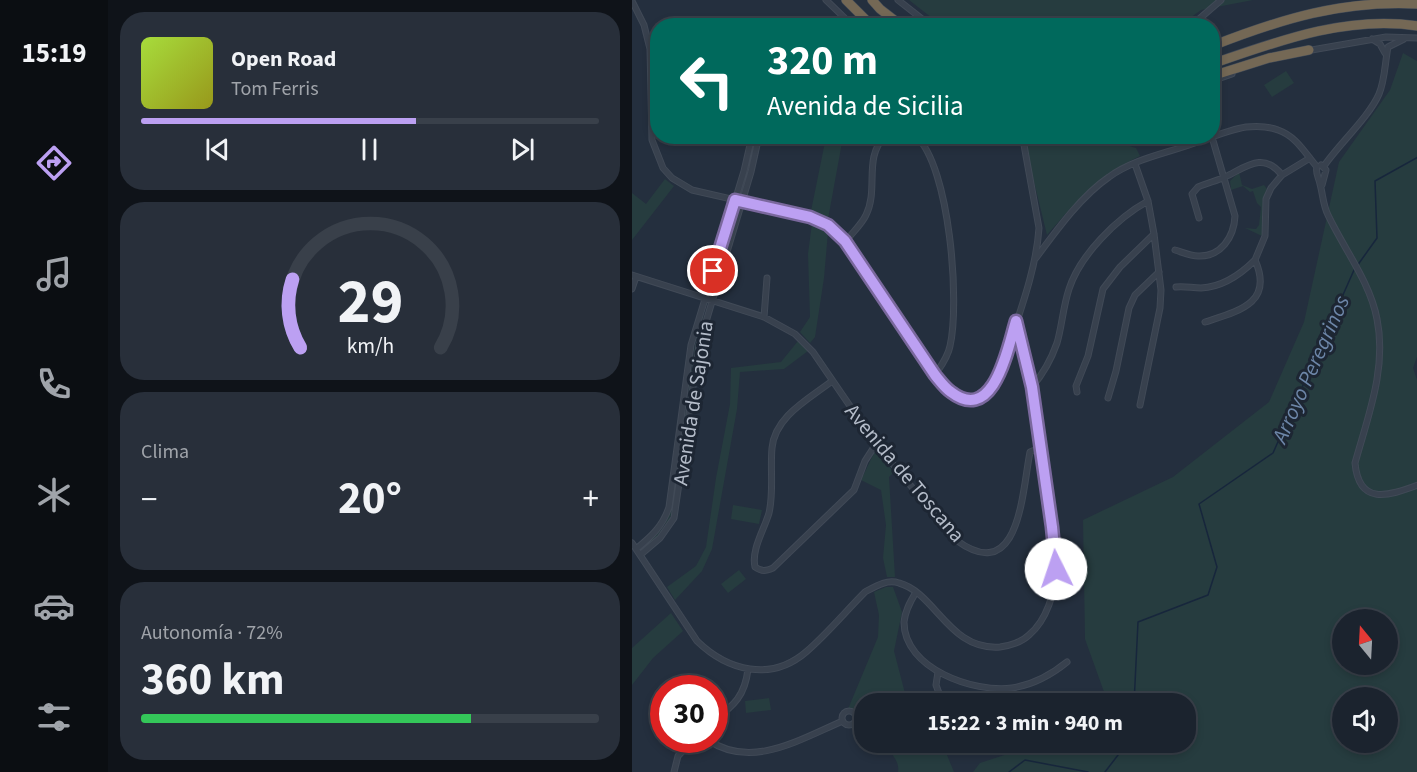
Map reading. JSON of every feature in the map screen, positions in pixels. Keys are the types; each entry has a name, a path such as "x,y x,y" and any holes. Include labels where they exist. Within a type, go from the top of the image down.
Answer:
{"highway":[{"path":"846,0 864,18"},
{"path":"872,0 892,18"},
{"path":"1220,43 1300,13 1332,5 1369,1 1418,4"},
{"path":"1220,61 1278,42 1339,27 1377,23 1418,26"},
{"path":"1220,73 1269,58 1309,50"}],"street":[{"path":"826,0 845,18"},
{"path":"898,0 921,18"},
{"path":"1200,18 1221,0"},
{"path":"632,1 644,25 650,49"},
{"path":"1321,187 1326,170 1324,166 1332,153 1376,100 1388,47 1407,38"},
{"path":"1220,78 1309,50 1372,39 1418,38"},
{"path":"1372,39 1384,48 1386,57"},
{"path":"1220,134 1244,127 1268,127 1279,130 1291,137 1317,167 1326,210 1374,304 1378,322 1380,355 1378,381 1355,463 1356,476 1363,487 1374,495 1391,495 1418,484"},
{"path":"654,144 663,168 672,178 692,190 810,217 828,225 845,241 935,375 949,392 970,399 989,391 1001,371 1038,241 1039,228 1024,145"},
{"name":"Avenida de Sajonia","path":"632,556 636,550 660,538 674,518 699,345 708,300 750,144"},
{"name":"Avenida de Sajonia","path":"708,300 742,202 757,144"},
{"path":"845,241 866,215 870,201 872,162 879,144"},
{"path":"922,144 933,164 950,233 954,285 950,349 935,375"},
{"path":"1033,262 1098,185 1122,169 1192,144"},
{"path":"1175,250 1198,256 1207,255 1217,251 1230,238 1235,227 1235,216 1214,144"},
{"path":"1176,287 1206,287 1222,284 1241,273 1255,260 1265,236 1266,199 1271,188 1282,176 1310,158"},
{"path":"1199,218 1192,198 1194,189 1244,166 1256,163 1266,162 1276,167 1282,176"},
{"path":"1135,164 1148,201 1154,234 1160,308 1140,405"},
{"path":"1317,167 1324,166"},
{"path":"1317,174 1324,174"},
{"path":"1032,387 1044,371 1054,350 1069,289 1076,271 1086,256 1121,219 1148,201"},
{"path":"1077,392 1076,386 1088,356 1103,289 1120,267 1154,234"},
{"path":"1038,241 1054,235"},
{"path":"1205,322 1242,308 1259,293 1262,276 1255,260"},
{"path":"1108,399 1129,308 1135,295 1158,272"},
{"path":"632,289 634,276"},
{"name":"Avenida de Toscana","path":"634,276 764,317 783,326 800,339 813,352 876,444 956,540 969,549 981,553 1000,550 1006,545 1017,521 1030,452 1042,447"},
{"path":"764,317 767,278"},
{"path":"636,550 698,641 711,655 729,664 748,669 768,669 786,664 805,653 865,592 877,585 889,582 900,583 916,592 951,627 977,644 988,648 1008,646 1029,636 1043,619 1052,596 1056,569 1042,447 1032,387 1016,321"},
{"path":"832,381 790,414 775,434 772,447 772,490 769,512 755,555 755,567 766,571 773,568 854,489 865,461 876,444"},
{"path":"916,592 908,606 904,620 905,632 917,653 938,672 975,687 1013,688 1046,676 1067,662"},
{"path":"728,708 740,697 747,681 748,669"},
{"path":"938,672 936,685 939,693"},
{"path":"728,749 742,753 767,752 843,721"},
{"path":"674,772 680,753"}],"green space":[{"path":"909,0 1253,0 1201,10 1190,18 932,18"},
{"path":"1403,53 1417,61 1418,354 1413,368 1418,383 1417,772 973,772 980,763 1010,753 1196,753 1196,693 1104,693 1085,639 1083,520 1173,477 1269,402 1304,322 1339,162 1390,90"},
{"path":"1286,71 1294,83 1272,97 1264,85"},
{"path":"825,144 842,144 828,219 811,211"},
{"path":"1025,144 1123,144 1136,148 1140,156 1099,181 1078,200 1047,235"},
{"path":"1239,172 1242,185 1252,189 1264,185 1267,189 1263,200 1262,236 1245,228 1256,229 1259,225 1261,207 1253,191 1250,192 1243,186 1231,190 1230,181"},
{"path":"665,179 674,186 632,240 632,193 646,204"},
{"path":"812,223 828,232 815,337 810,343 800,332 810,317 808,254"},
{"path":"706,307 696,345 674,507 663,531 643,548 664,527 672,507 695,345"},
{"path":"798,341 808,351 784,369 740,372 737,409 712,549 702,571 675,600 667,587 696,566 706,547 730,404 731,368 781,362"},
{"path":"875,451 894,472 889,477 895,577 887,577 883,558 886,525 881,490 861,480"},
{"path":"733,505 762,510 759,524 731,519"},
{"path":"739,570 746,579 728,593 721,584"},
{"path":"893,587 902,612 894,651 905,693 855,693 878,637 879,615 874,592"},
{"path":"671,613 683,631 653,658 632,685 632,648"},
{"path":"854,695 854,711 848,709"},
{"path":"769,698 771,710 746,713 745,701"},
{"path":"891,753 946,753 954,772 898,772 896,759"}],"waterway":[{"name":"Arroyo Peregrinos","path":"1357,266 1377,238 1375,181 1418,157"},
{"name":"Arroyo Peregrinos","path":"1135,693 1138,622 1208,595 1217,567 1199,504 1273,453 1354,270"},
{"name":"Arroyo Peregrinos","path":"1105,772 1120,753"},
{"name":"Arroyo Peregrinos","path":"1009,772 1025,760 1088,772"}],"route":[{"path":"713,271 735,200 810,217 828,225 845,241 935,375 949,392 970,399 979,397 994,385 1001,371 1016,321 1032,387 1042,447 1056,569"}]}
